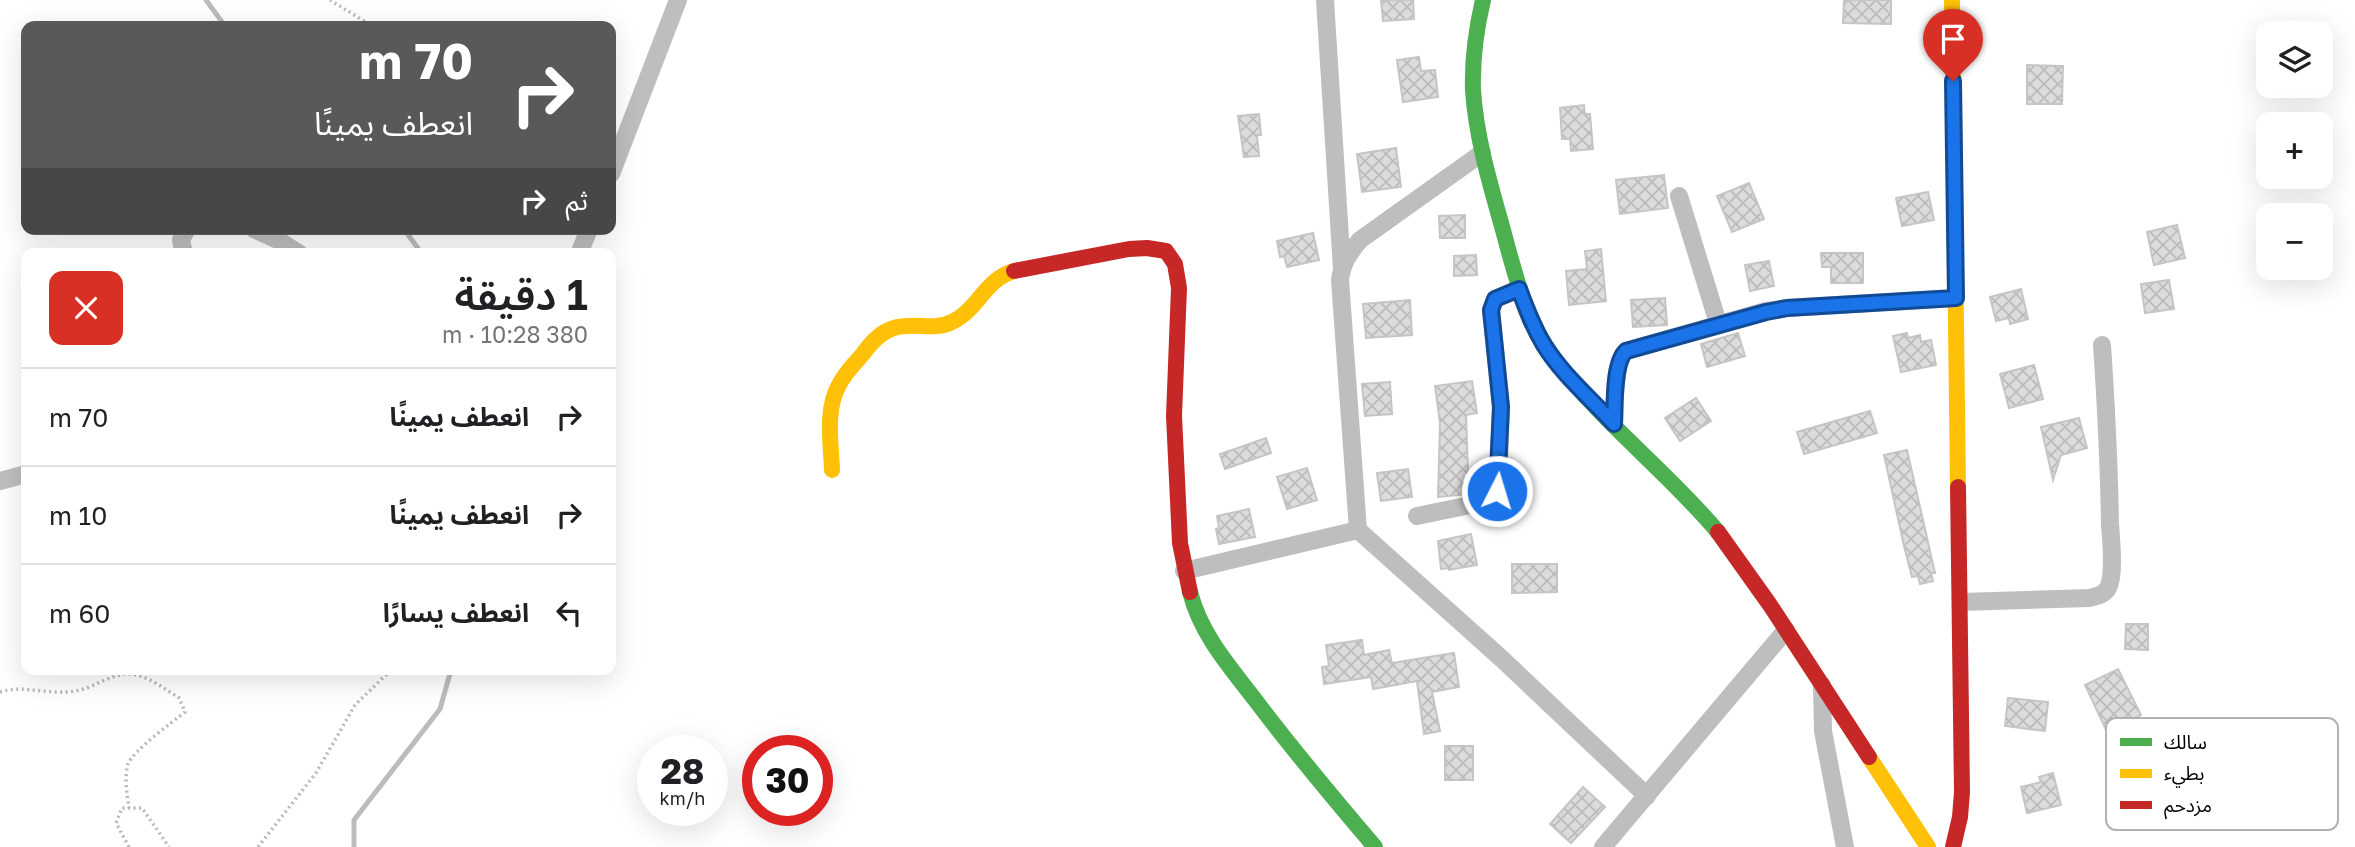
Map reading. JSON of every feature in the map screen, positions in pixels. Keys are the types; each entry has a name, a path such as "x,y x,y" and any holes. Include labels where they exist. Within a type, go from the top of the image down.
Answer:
{"street":[{"path":"616,161 678,0"},
{"path":"1325,0 1342,269 1341,294 1358,530 1502,659 1647,796"},
{"path":"1483,0 1473,60 1474,97 1482,153 1519,289 1544,345 1556,362 1688,498 1718,533 1786,630 1928,847"},
{"path":"1952,0 1962,792 1953,847"},
{"path":"1342,269 1348,255 1360,240 1482,153"},
{"path":"1679,196 1718,323"},
{"path":"267,235 291,248"},
{"path":"832,470 831,409 834,394 839,384 882,332 900,326 943,326 955,321 993,280 1010,272 1129,249 1158,248 1166,251 1172,257 1178,275 1174,416 1176,493 1184,570 1196,615 1207,636 1307,768 1375,847"},
{"path":"1417,516 1480,503 1497,491 1501,407 1491,310 1495,299 1519,289"},
{"path":"1614,424 1618,368 1623,354 1718,323 1787,308 1956,298"},
{"path":"1961,602 2089,598 2104,594 2107,590 2111,548 2102,345"},
{"path":"0,481 21,475"},
{"path":"1184,570 1358,530"},
{"path":"1603,847 1786,630"},
{"path":"1822,685 1823,732 1845,847"}],"path":[{"path":"330,0 364,21"},
{"path":"0,692 29,689 53,693 81,690 101,681 126,675"},
{"path":"129,808 126,789 129,763 160,731 185,712 180,698 151,681 133,675"},
{"path":"258,847 316,773 355,705 386,675"},
{"path":"129,847 116,823 122,808 142,808 169,847"}],"building":[{"path":"1381,0 1413,0 1414,19 1383,21"},
{"path":"1844,0 1891,0 1891,24 1843,23"},
{"path":"1419,57 1421,71 1435,70 1438,97 1403,102 1397,60"},
{"path":"2027,65 2063,66 2062,104 2027,104"},
{"path":"1584,105 1585,114 1590,114 1593,149 1571,151 1570,139 1562,139 1560,108"},
{"path":"1259,114 1259,156 1244,157 1238,116"},
{"path":"1396,148 1401,187 1362,192 1357,154"},
{"path":"1664,175 1668,208 1620,214 1616,180"},
{"path":"1749,183 1764,219 1732,232 1717,196"},
{"path":"1928,192 1934,220 1902,226 1896,198"},
{"path":"1465,215 1465,238 1440,238 1439,216"},
{"path":"2177,225 2185,258 2154,265 2147,232"},
{"path":"1313,233 1319,260 1287,267 1284,256 1280,257 1277,241"},
{"path":"1601,249 1606,301 1569,305 1566,271 1587,269 1585,251"},
{"path":"1821,253 1863,253 1863,283 1831,283 1831,267 1822,267"},
{"path":"1476,255 1477,275 1454,276 1454,256"},
{"path":"1769,261 1774,286 1750,291 1745,265"},
{"path":"2169,280 2174,309 2145,313 2141,284"},
{"path":"2021,289 2028,319 2010,324 2009,318 1996,321 1990,297"},
{"path":"1665,298 1667,325 1633,327 1631,300"},
{"path":"1410,300 1412,335 1366,338 1363,304"},
{"path":"1738,333 1745,356 1707,367 1701,344"},
{"path":"1907,333 1908,338 1920,335 1921,342 1931,340 1936,365 1901,372 1893,336"},
{"path":"2034,365 2043,399 2009,408 2000,374"},
{"path":"1472,381 1477,413 1466,415 1469,494 1438,497 1440,423 1435,386"},
{"path":"1390,382 1392,414 1365,416 1362,384"},
{"path":"1696,398 1711,421 1680,441 1665,418"},
{"path":"1870,411 1877,433 1804,454 1797,432"},
{"path":"2079,418 2087,448 2061,455 2053,480 2041,427"},
{"path":"1266,438 1271,453 1225,469 1220,454"},
{"path":"1907,450 1935,573 1931,573 1933,581 1920,584 1918,576 1912,577 1884,455"},
{"path":"1307,468 1317,500 1287,509 1277,477"},
{"path":"1408,469 1412,497 1381,501 1377,473"},
{"path":"1249,509 1255,537 1219,544 1217,516"},
{"path":"1471,534 1477,565 1441,569 1438,541"},
{"path":"1512,564 1557,564 1557,592 1512,593"},
{"path":"2126,624 2148,624 2148,650 2125,649"},
{"path":"1362,640 1364,655 1389,650 1392,663 1454,653 1459,687 1432,692 1440,731 1424,734 1417,681 1373,689 1371,677 1324,684 1322,667 1329,666 1326,645"},
{"path":"2118,669 2141,715 2135,718 2106,718 2106,730 2085,685"},
{"path":"2008,698 2048,702 2045,731 2005,726"},
{"path":"1445,746 1473,746 1473,780 1445,780"},
{"path":"2053,773 2061,805 2027,813 2021,787 2041,782 2039,777"},
{"path":"1583,787 1605,807 1571,843 1550,824"}],"waterway":[{"path":"206,0 221,21"},
{"path":"408,235 418,248"},
{"path":"354,847 354,820 440,709 450,675"}],"traffic: fast":[{"path":"1483,0 1473,67 1477,125 1493,195 1529,313 1544,343 1572,381 1718,532"},
{"path":"1190,592 1201,622 1227,663 1375,847"}],"traffic: slow":[{"path":"1952,0 1958,487"},
{"path":"832,470 830,426 835,394 846,373 872,343 884,332 894,328 938,326 952,322 969,310 988,287 1014,271"},
{"path":"1869,757 1928,847"}],"traffic: jam":[{"path":"1014,271 1147,248 1166,251 1175,264 1179,288 1174,416 1180,543 1190,592"},
{"path":"1953,847 1962,792 1958,487"},
{"path":"1718,532 1770,605 1869,757"}],"route":[{"path":"1497,491 1500,478 1501,407 1491,310 1495,299 1519,289 1544,345 1556,362 1614,424 1618,368 1620,357 1626,351 1718,323 1787,308 1956,298 1953,81"}]}
